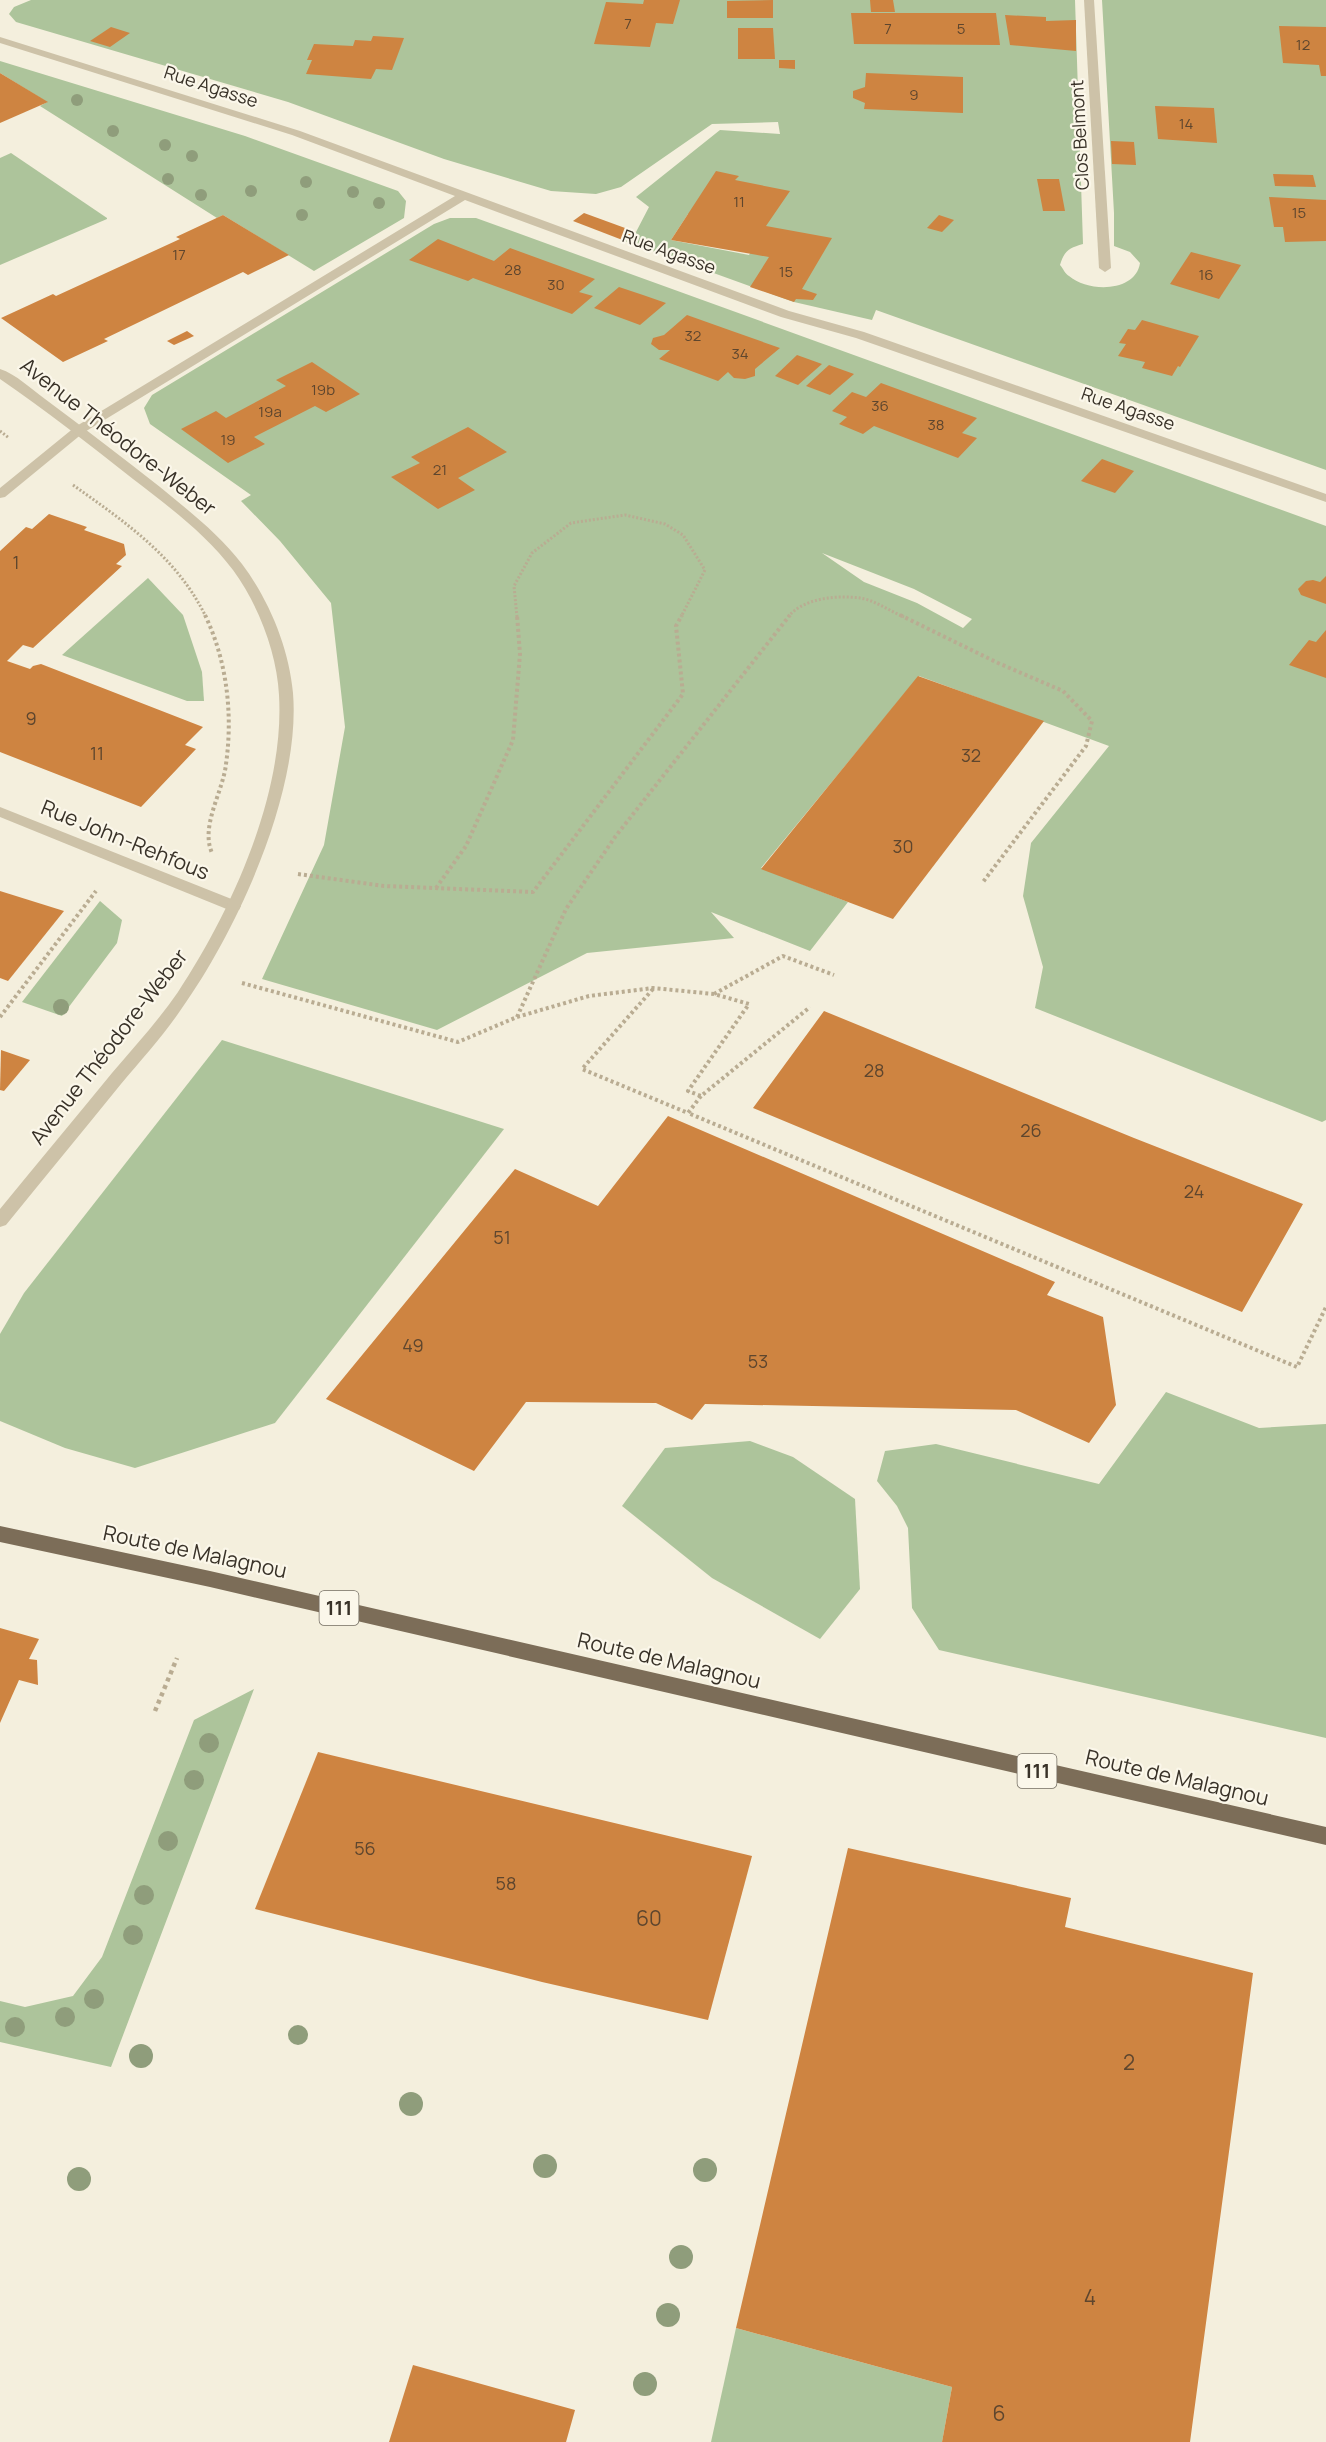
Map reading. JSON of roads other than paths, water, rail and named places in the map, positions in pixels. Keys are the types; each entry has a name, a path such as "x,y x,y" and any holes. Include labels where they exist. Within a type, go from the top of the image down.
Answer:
{"main road":[{"name":"Route de Malagnou","path":"0,1534 254,1589 895,1739 1326,1836"}],"street":[{"name":"Clos Belmont","path":"1089,0 1105,268"},
{"name":"Rue Agasse","path":"0,40 296,133 785,314 860,335 1326,498"},
{"path":"0,494 79,430 465,195"},
{"name":"Avenue Théodore-Weber","path":"0,373 79,430 198,524 238,568 261,610 277,651 286,696 279,771 251,864 212,951 182,997 0,1221"},
{"name":"Rue John-Rehfous","path":"0,812 234,906"}]}
